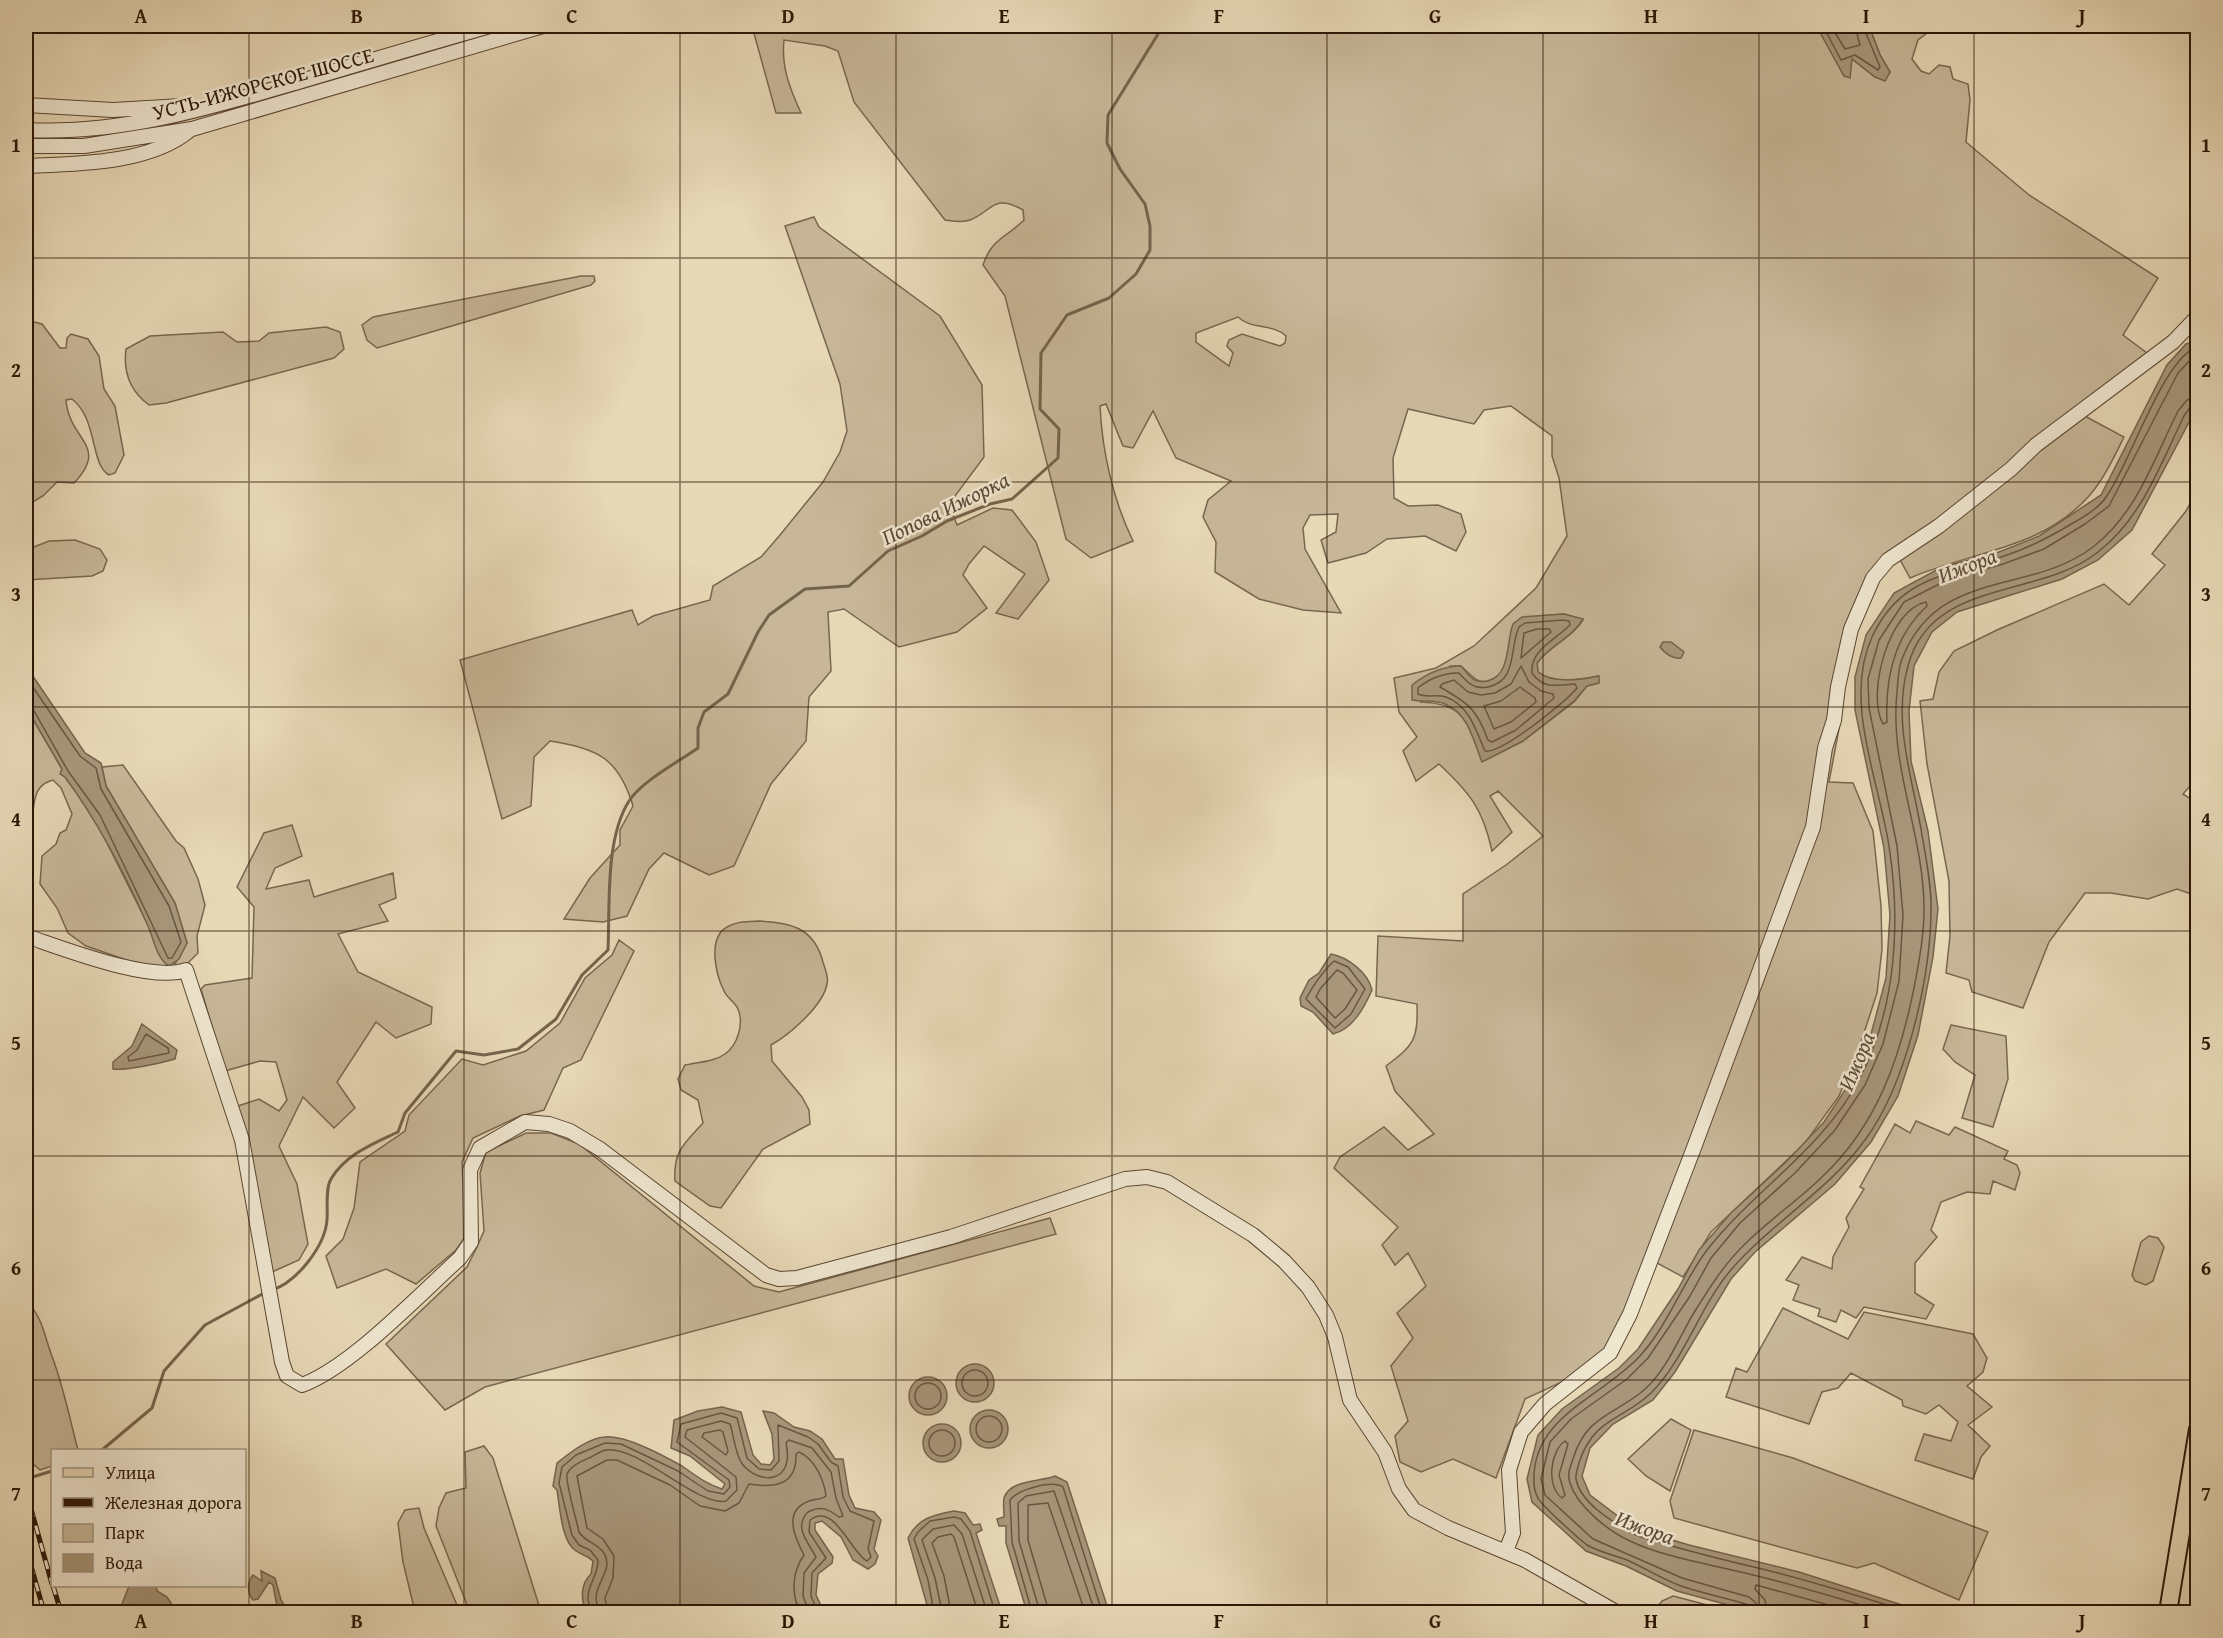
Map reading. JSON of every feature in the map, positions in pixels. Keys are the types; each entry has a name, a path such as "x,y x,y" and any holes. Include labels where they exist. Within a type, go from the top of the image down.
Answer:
{"main road":[{"path":"2168,1612 2198,1429"}],"street":[{"name":"УСТЬ-ИЖОРСКОЕ ШОССЕ","path":"26,130 72,131 113,127 211,107 490,26"},
{"name":"УСТЬ-ИЖОРСКОЕ ШОССЕ","path":"26,146 84,146 192,129 543,26"},
{"path":"26,105 113,110 190,105 211,107"},
{"path":"26,166 86,163 140,153 174,144 192,129"},
{"path":"1506,1551 1513,1533 1509,1470 1521,1432 1545,1404 1610,1353 1630,1314 1695,1144 1813,827 1825,748 1834,720 1838,687 1851,629 1873,578 1888,560 1939,526 2011,469 2036,446 2173,342 2198,316"},
{"path":"26,936 120,966 158,972 186,970 242,1140 269,1284 276,1338 287,1376 302,1385 319,1379 366,1342 460,1258 471,1242 470,1170 480,1148 525,1122 549,1124 570,1131 600,1149 766,1275 779,1279 797,1278 951,1237 1125,1179 1159,1179 1253,1235 1284,1261 1308,1287 1326,1315 1335,1337 1350,1400 1385,1452 1399,1489 1414,1510 1448,1528 1506,1551 1616,1612"}],"green space":[{"path":"752,26 1817,26 1844,76 1851,58 1875,77 1890,72 1880,55 1869,26 1923,26 1927,33 1918,40 1912,59 1921,71 1929,74 1939,65 1950,67 1953,79 1968,84 1970,100 1966,142 2029,195 2158,278 2123,335 2147,353 2081,414 2124,437 2104,475 2089,496 2070,514 2050,527 2006,547 1910,578 1898,556 1868,580 1841,671 1841,718 1829,782 1853,783 1873,831 1881,906 1882,949 1877,993 1860,1045 1839,1096 1805,1143 1711,1232 1683,1277 1646,1257 1620,1326 1604,1351 1578,1373 1525,1399 1496,1478 1453,1459 1421,1472 1400,1462 1395,1436 1408,1421 1391,1366 1413,1338 1397,1313 1426,1286 1408,1253 1395,1265 1382,1245 1398,1227 1334,1168 1340,1157 1384,1127 1408,1150 1434,1134 1395,1091 1386,1066 1403,1053 1412,1041 1417,1026 1417,1004 1376,996 1378,936 1463,941 1463,894 1543,836 1498,791 1490,796 1512,832 1492,851 1484,824 1474,803 1439,764 1416,781 1403,751 1417,737 1399,712 1394,678 1436,668 1474,646 1536,588 1567,536 1559,478 1552,456 1552,436 1511,406 1484,410 1474,424 1408,409 1393,458 1394,498 1408,506 1438,505 1461,514 1466,532 1456,551 1425,536 1387,539 1366,553 1328,563 1321,540 1336,532 1338,514 1310,515 1303,528 1305,549 1341,613 1303,610 1259,599 1215,572 1216,542 1203,517 1208,500 1231,481 1176,458 1153,411 1133,448 1123,446 1106,404 1100,406 1106,458 1114,492 1133,541 1091,558 1066,539 1005,296 983,265 995,244 1024,220 1023,210 1013,205 999,203 970,220 961,222 945,220 854,102 838,51 825,46 784,40 787,78 801,113 776,113","holes":["1238,317 1249,324 1280,332 1286,336 1285,343 1280,346 1242,334 1229,340 1227,346 1233,353 1229,366 1196,342 1196,333","1564,614 1583,620 1573,632 1542,657 1537,663 1538,672 1559,679 1598,676 1599,683 1587,686 1574,702 1523,741 1483,761 1469,727 1457,712 1449,707 1421,702 1450,666 1461,666 1475,679 1483,682 1501,674 1513,626 1517,621"]},
{"path":"814,217 819,227 940,316 982,385 984,457 949,504 957,525 993,508 1012,510 1036,542 1049,580 1018,619 996,613 1025,574 984,546 963,575 987,608 957,632 899,647 844,609 828,612 831,671 809,697 806,741 771,784 734,866 709,875 664,853 649,869 627,916 603,922 564,919 590,878 620,845 620,830 633,806 627,790 621,777 604,758 594,752 550,741 534,757 531,806 502,819 460,660 632,610 638,625 653,616 710,600 713,586 761,557 823,482 840,452 847,431 840,384 785,226"},
{"path":"581,276 594,276 595,281 591,285 377,348 367,340 362,325 373,317"},
{"path":"26,320 42,324 60,348 66,348 67,338 71,334 88,339 99,356 104,389 115,406 124,455 115,473 109,475 103,470 86,418 72,399 66,400 69,414 88,451 88,460 74,483 57,482 43,496 26,506"},
{"path":"326,327 340,332 344,349 334,358 166,403 149,405 142,400 127,373 126,349 150,336 223,332 237,342 259,341 269,333"},
{"path":"2197,491 2198,777 2183,794 2197,803 2197,837 2193,846 2197,846 2197,896 2177,889 2148,899 2111,893 2085,893 2049,942 2023,1008 1972,992 1969,980 1946,973 1950,936 1949,881 1927,764 1920,701 1933,699 1939,672 1954,651 1997,630 2104,584 2129,605 2165,565 2152,554 2186,511"},
{"path":"75,540 100,549 107,560 103,571 92,576 26,580 26,550 49,541"},
{"path":"26,707 62,769 61,774 94,817 149,927 159,954 175,964 187,943 175,903 106,786 102,767 123,765 176,841 184,848 198,879 205,905 197,936 198,953 188,963 175,969 138,964 86,946 68,933 57,908 40,884 42,856 56,844 60,833 66,830 72,814 61,788 53,780 39,789 30,826 26,833"},
{"path":"292,825 302,856 275,868 266,889 309,880 314,897 393,873 396,898 379,905 388,921 338,934 358,972 432,1007 431,1024 396,1038 376,1022 337,1082 355,1108 334,1128 303,1097 279,1146 297,1184 308,1244 299,1260 272,1272 249,1141 238,1106 259,1099 279,1111 287,1100 276,1062 260,1061 225,1071 201,989 205,985 252,978 254,907 237,887 264,833"},
{"path":"758,921 790,925 807,934 819,950 826,973 824,993 819,1001 796,1027 771,1045 772,1061 802,1097 809,1110 810,1124 763,1149 721,1208 710,1206 675,1181 678,1155 685,1143 703,1123 698,1100 681,1090 678,1079 685,1065 721,1057 733,1045 739,1033 740,1015 721,984 716,967 715,948 721,932 727,927 738,923"},
{"path":"619,940 634,951 581,1060 563,1068 544,1110 520,1116 473,1138 462,1162 465,1237 456,1250 416,1284 386,1269 337,1288 326,1256 343,1239 354,1208 360,1162 405,1131 409,1115 462,1059 483,1065 526,1051 560,1023 585,978 612,955"},
{"path":"1951,1025 2006,1036 2008,1079 1993,1127 1962,1118 1975,1075 1955,1062 1943,1049"},
{"path":"1916,1121 1949,1135 1955,1127 2008,1151 2004,1159 2017,1165 2020,1173 2015,1190 1993,1181 1990,1194 1967,1192 1941,1202 1931,1230 1937,1237 1915,1263 1915,1293 1934,1305 1926,1319 1864,1307 1856,1318 1841,1310 1836,1322 1818,1316 1820,1309 1793,1300 1799,1285 1786,1280 1802,1257 1832,1269 1833,1257 1849,1227 1846,1218 1864,1189 1860,1187 1895,1124 1910,1133"},
{"path":"526,1133 551,1133 579,1144 754,1286 779,1292 1050,1218 1056,1234 485,1387 445,1410 386,1344 467,1267 484,1231 480,1173 486,1152"},
{"path":"2149,1236 2158,1238 2164,1247 2153,1281 2146,1285 2135,1281 2132,1275 2141,1242"},
{"path":"26,1301 37,1314 43,1328 78,1449 51,1449 51,1466 40,1470 32,1463 26,1444"},
{"path":"1783,1308 1848,1339 1864,1312 1973,1334 1987,1358 1983,1372 1967,1386 1992,1407 1968,1425 1990,1446 1981,1457 1973,1479 1915,1460 1924,1434 1951,1441 1958,1422 1939,1405 1926,1414 1903,1406 1902,1400 1851,1373 1838,1388 1822,1392 1809,1424 1726,1397 1736,1368 1747,1372"},
{"path":"1671,1419 1691,1430 1670,1491 1646,1476 1628,1459"},
{"path":"1694,1430 1793,1458 1988,1532 1959,1600 1874,1563 1857,1568 1674,1518 1670,1501"},
{"path":"484,1446 493,1458 541,1612 470,1612 436,1526 439,1508 446,1493 466,1488 465,1452"},
{"path":"419,1508 424,1528 460,1612 415,1612 403,1562 398,1523 405,1510"},
{"path":"1673,1596 1734,1612 1653,1612 1662,1601"}],"water":[{"path":"1869,26 1880,55 1890,72 1885,81 1875,77 1852,59 1850,78 1844,76 1817,27"},
{"name":"Ижора","path":"2197,341 2197,407 2132,530 2098,560 2062,579 1957,612 1932,632 1914,666 1909,711 1911,761 1928,831 1938,909 1933,957 1918,1035 1898,1096 1871,1142 1835,1184 1755,1252 1731,1279 1675,1372 1653,1400 1613,1424 1590,1448 1582,1476 1590,1495 1635,1529 1799,1572 1924,1612 1754,1612 1677,1591 1626,1566 1586,1551 1532,1502 1527,1479 1538,1435 1562,1409 1619,1368 1638,1349 1678,1289 1699,1250 1731,1213 1785,1163 1824,1122 1853,1078 1870,1038 1886,978 1890,915 1884,848 1855,710 1855,677 1866,635 1894,593 1942,567 1999,552 2039,536 2101,495 2167,365 2186,344"},
{"path":"1564,614 1583,619 1573,632 1542,657 1537,663 1538,672 1558,680 1599,676 1599,683 1587,686 1574,701 1523,741 1482,762 1469,728 1460,714 1441,703 1412,700 1412,685 1441,669 1461,666 1473,679 1488,681 1495,678 1504,665 1513,624 1522,617"},
{"path":"1663,642 1671,642 1684,652 1681,658 1672,657 1664,652 1660,647"},
{"path":"26,666 85,753 101,763 106,786 175,903 187,943 179,959 169,966 158,953 111,849 77,794 65,777 60,774 62,769 26,707"},
{"path":"1331,954 1344,958 1356,966 1370,983 1372,990 1352,1023 1333,1034 1313,1012 1301,1006 1300,998 1309,980 1319,973"},
{"path":"142,1024 177,1050 175,1059 135,1068 113,1069 113,1062 132,1046"},
{"path":"975,1364 989,1369 994,1383 989,1397 975,1402 961,1397 956,1383 961,1369"},
{"path":"928,1377 942,1382 947,1396 942,1410 928,1415 914,1410 909,1396 914,1382"},
{"path":"722,1407 741,1412 753,1455 761,1464 770,1465 774,1459 772,1434 763,1411 774,1413 794,1427 810,1431 822,1439 835,1459 843,1459 849,1495 855,1508 874,1512 881,1520 874,1549 878,1556 875,1564 868,1569 853,1560 841,1537 822,1521 815,1523 815,1530 833,1557 832,1563 818,1574 816,1595 824,1612 586,1612 582,1592 591,1574 593,1561 571,1546 564,1532 557,1490 553,1486 557,1463 592,1440 614,1437 655,1452 722,1489 725,1484 690,1456 671,1448 674,1420 698,1411"},
{"path":"989,1410 1003,1415 1008,1429 1003,1443 989,1448 975,1443 970,1429 975,1415"},
{"path":"942,1424 956,1429 961,1443 956,1457 942,1462 928,1457 923,1443 928,1429"},
{"path":"1055,1476 1067,1482 1109,1612 1027,1612 1006,1543 1006,1526 999,1526 997,1519 1004,1517 1004,1498 1013,1487"},
{"path":"954,1511 965,1513 973,1525 980,1524 982,1530 976,1533 1002,1612 929,1612 908,1538 916,1526 927,1518"},
{"path":"261,1571 275,1578 281,1600 289,1612 275,1612 277,1606 273,1585 269,1582 258,1599 253,1600 249,1584 253,1575 262,1581"},
{"path":"129,1587 156,1587 157,1591 167,1597 177,1612 119,1612"}],"waterway":[{"name":"Попова Ижорка","path":"272,1290 300,1271 321,1241 327,1220 329,1183 337,1170 352,1156 398,1132 405,1113 456,1051 484,1055 518,1049 556,1019 582,975 608,950 610,873 612,853 621,816 629,801 642,786 698,748 698,728 704,712 728,694 758,632 769,615 805,589 849,586 888,551 922,536 947,521 990,504 1012,499 1058,458 1059,429 1040,409 1041,353 1067,315 1109,298 1136,274 1150,250 1150,226 1145,204 1120,169 1107,143 1108,115 1163,26"},
{"name":"Попова Ижорка","path":"103,1449 152,1408 164,1371 205,1325 266,1292"},
{"name":"Попова Ижорка","path":"26,1479 51,1471"}],"railway":[{"path":"26,1491 51,1580"},
{"path":"26,1548 44,1612"},
{"path":"53,1587 61,1612"}]}
